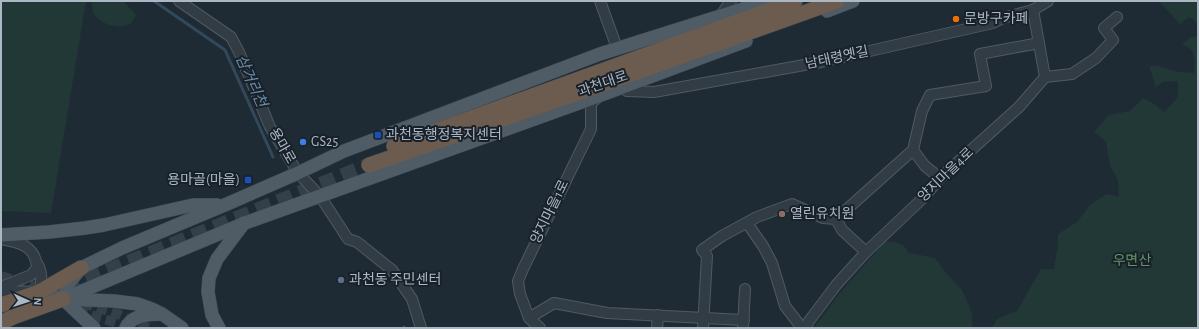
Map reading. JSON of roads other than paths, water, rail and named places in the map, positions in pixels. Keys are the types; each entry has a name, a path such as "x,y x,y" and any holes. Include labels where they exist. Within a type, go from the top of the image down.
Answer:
{"highway":[{"name":"과천대로","path":"795,1 367,161 569,96 837,1"},
{"path":"1,305 39,292 81,268"},
{"path":"1,322 63,298"}],"main road":[{"path":"63,298 68,284 81,268 122,248 298,173 344,151 617,48 768,1"},
{"path":"63,298 245,223 600,96 853,1"},
{"path":"1,235 85,228 193,205 227,204"},
{"path":"219,328 212,315 209,299 208,283 210,274 219,254 230,243 245,223"},
{"path":"39,292 63,298 127,302 141,305 162,314 182,328"},
{"path":"63,298 94,328"},
{"path":"126,328 129,322 138,316 162,314"}],"street":[{"name":"용마로","path":"179,1 231,37 239,52 270,127 298,173 320,196 348,239 358,242 392,270 412,299 421,328"},
{"path":"600,1 617,48"},
{"path":"721,15 731,1"},
{"name":"남태령옛길","path":"622,87 627,90 654,92 820,62 993,23 1002,18 1033,10 1048,1"},
{"path":"1033,10 1045,77 1072,74 1096,58 1113,40 1104,28 1117,17"},
{"path":"703,328 707,256 702,250 722,236 757,217 792,204 823,218 836,219 913,150 922,111 930,95 986,86 980,54 1039,43"},
{"name":"양지마을4로","path":"806,328 837,284 866,252 922,199 940,178 1019,107 1045,77"},
{"name":"양지마을1로","path":"540,328 529,318 520,294 518,281 591,130 591,103 600,96"},
{"path":"913,150 925,166 940,178"},
{"path":"836,219 842,230 866,252"},
{"path":"747,223 763,246 772,263 785,306 802,328"},
{"path":"1,239 10,240 30,249 40,268 42,276 39,292 1,290"},
{"path":"1,287 31,275 36,270 37,263"},
{"path":"529,318 554,303 607,313 703,317 743,324 745,289"},
{"path":"657,328 658,315"}],"waterway":[{"name":"삼거리천","path":"154,1 225,50 273,157"}],"tunnel":[{"path":"1,314 369,165"},
{"path":"1,276 45,290"},
{"path":"83,303 118,314 148,328"},
{"path":"77,311 129,328"}],"place":[{"name":"문방구카페","path":"956,19"},
{"name":"과천동행정복지센터","path":"378,135"},
{"name":"GS25","path":"303,142"},
{"name":"용마골(마을)","path":"248,180"},
{"name":"열린유치원","path":"782,214"},
{"name":"과천동 주민센터","path":"341,280"}],"park label":[{"name":"우면산","path":"1132,261"}]}
